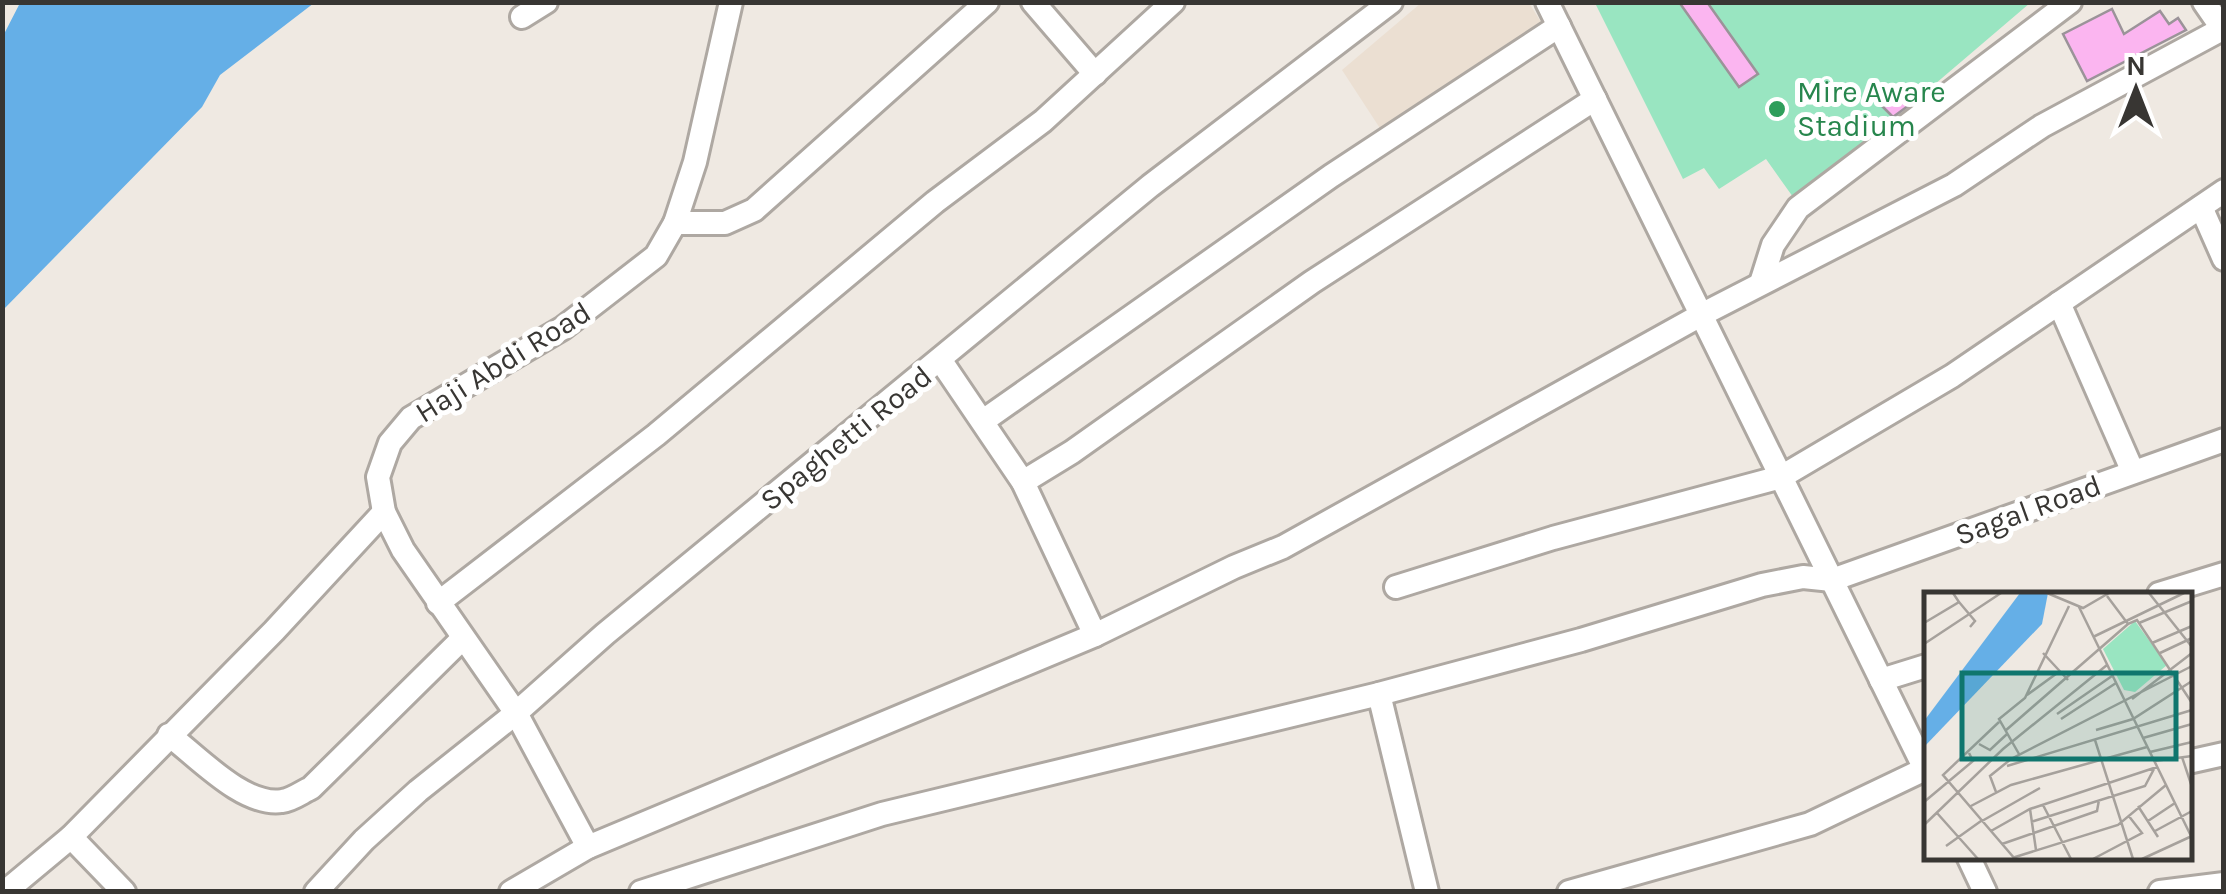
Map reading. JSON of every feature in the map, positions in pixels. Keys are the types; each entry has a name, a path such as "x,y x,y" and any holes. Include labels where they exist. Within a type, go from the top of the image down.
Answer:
{"street":[{"path":"522,16 546,2"},
{"name":"Haji Abdi Road","path":"588,847 516,713 403,550 384,512 378,477 390,443 411,418 562,328 618,289 656,256 675,223 695,162 731,2"},
{"path":"675,223 724,223 754,210 986,2"},
{"path":"1032,2 1094,74"},
{"path":"438,602 656,435 935,202 1043,121 1174,2"},
{"name":"Spaghetti Road","path":"316,892 404,804 605,634 1150,186 1391,2"},
{"path":"1547,2 1924,768"},
{"path":"1761,283 1773,246 1798,208 2070,2"},
{"path":"510,892 588,847 1095,635 1283,547 1701,315 1954,185 2042,126 2223,29 2204,2"},
{"path":"983,421 1331,176 1559,26"},
{"path":"1024,482 1344,261 1595,99"},
{"path":"1396,588 1553,538 1781,476 1952,376 2224,192"},
{"path":"2201,207 2224,259"},
{"path":"2059,303 2133,472"},
{"path":"941,361 1024,482 1095,635"},
{"name":"Sagal Road","path":"641,892 882,814 1379,694 1580,640 1762,585 1803,577 1832,580 2224,440"},
{"path":"5,892 71,837 274,631 384,512"},
{"path":"2165,592 2224,574"},
{"path":"169,735 238,790 260,801 285,801 311,788 464,638"},
{"path":"1881,680 1924,667"},
{"path":"1379,694 1427,892"},
{"path":"2191,761 2224,754"},
{"path":"1569,892 1810,824 1924,770"},
{"path":"71,837 124,892"},
{"path":"1970,859 1986,892"},
{"path":"2160,892 2224,884"}],"shaded area":[{"path":"1421,3 1529,3 1546,30 1385,136 1342,70"}],"green space":[{"name":"Mire Aware Stadium","path":"1595,3 2030,3 1894,119 1793,197 1766,159 1719,189 1704,168 1683,179"}],"water":[{"path":"20,3 314,3 220,75 202,107 3,310 3,36"}],"building":[{"path":"1679,2 1707,2 1758,74 1739,87"},
{"path":"2112,9 2124,34 2160,11 2169,24 2178,18 2186,30 2087,81 2063,34"},
{"path":"1906,88 1916,100 1893,117 1883,107"}],"place":[{"name":"Mire Aware Stadium","path":"1777,109"}]}
